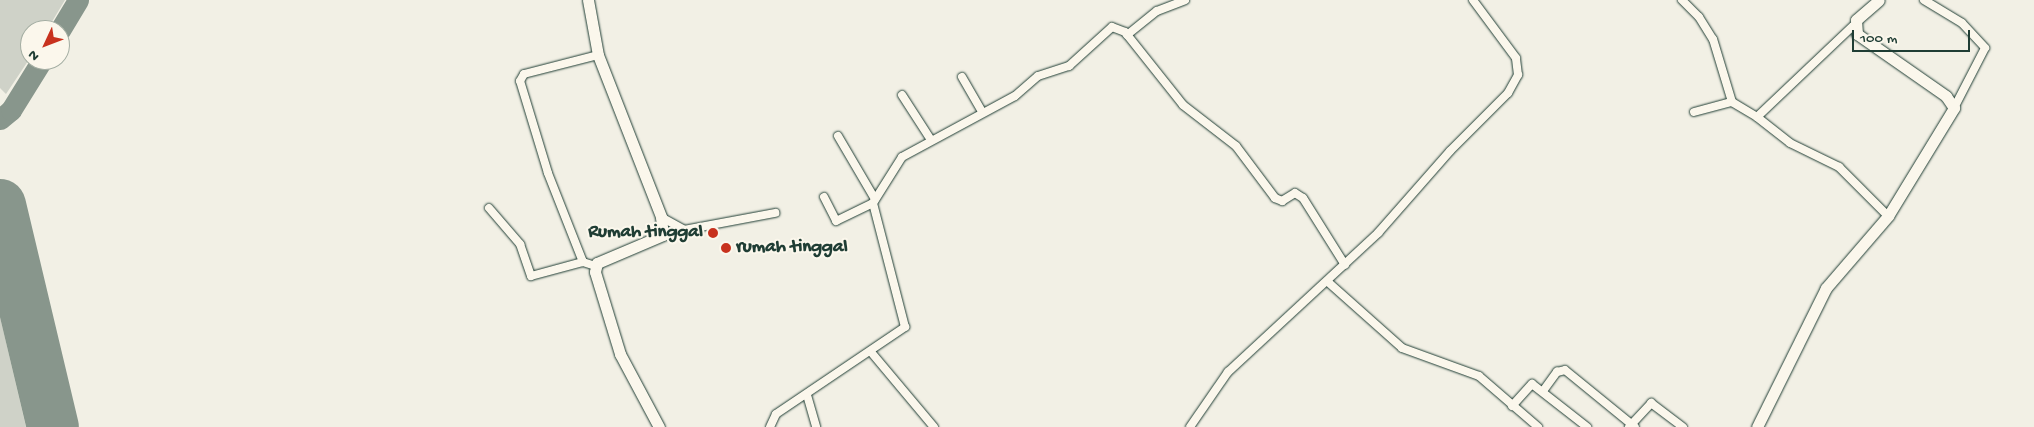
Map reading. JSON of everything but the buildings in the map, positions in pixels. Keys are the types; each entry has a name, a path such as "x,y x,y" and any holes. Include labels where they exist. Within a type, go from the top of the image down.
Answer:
{"street":[{"path":"588,0 598,55 661,217 663,235"},
{"path":"1127,35 1156,11 1185,0"},
{"path":"1190,427 1228,372 1344,266 1514,83 1516,58 1473,0"},
{"path":"1682,0 1699,17 1713,39 1732,102 1757,117 1790,143 1839,167 1888,216"},
{"path":"1757,117 1879,0"},
{"path":"1757,427 1826,288 1888,216 1954,108 1984,48 1962,23 1924,0"},
{"path":"1853,26 1872,47 1946,96 1954,108"},
{"path":"824,197 836,221 874,201 902,158 982,111 1015,96 1038,76 1069,66 1112,27 1127,35 1179,101 1230,140 1275,198 1282,201 1295,193 1303,198 1344,266"},
{"path":"583,262 520,81 524,74 598,55"},
{"path":"962,77 982,111"},
{"path":"902,95 932,140"},
{"path":"1694,112 1732,102"},
{"path":"770,427 776,414 871,352 906,325 882,249 874,201 838,136"},
{"path":"489,208 520,244 531,276 583,262 595,266 663,235 775,213"},
{"path":"661,217 684,230"},
{"path":"595,266 620,354 659,427"},
{"path":"1328,282 1402,348 1479,376 1538,427"},
{"path":"871,352 934,427"},
{"path":"1543,391 1563,370 1632,426 1651,403 1683,427"},
{"path":"1512,406 1530,385 1543,391 1587,427"},
{"path":"807,395 816,427"}],"shaded area":[{"path":"0,0 65,0 53,20 20,20 20,70 22,70 6,94 0,88"},
{"path":"0,317 26,427 0,427"}],"taxiway":[{"path":"66,20 78,0"},
{"path":"0,119 11,110 36,70"}],"runway":[{"path":"0,205 53,427"}],"place":[{"name":"Rumah tinggal","path":"713,233"},
{"name":"rumah tinggal","path":"726,248"}]}
